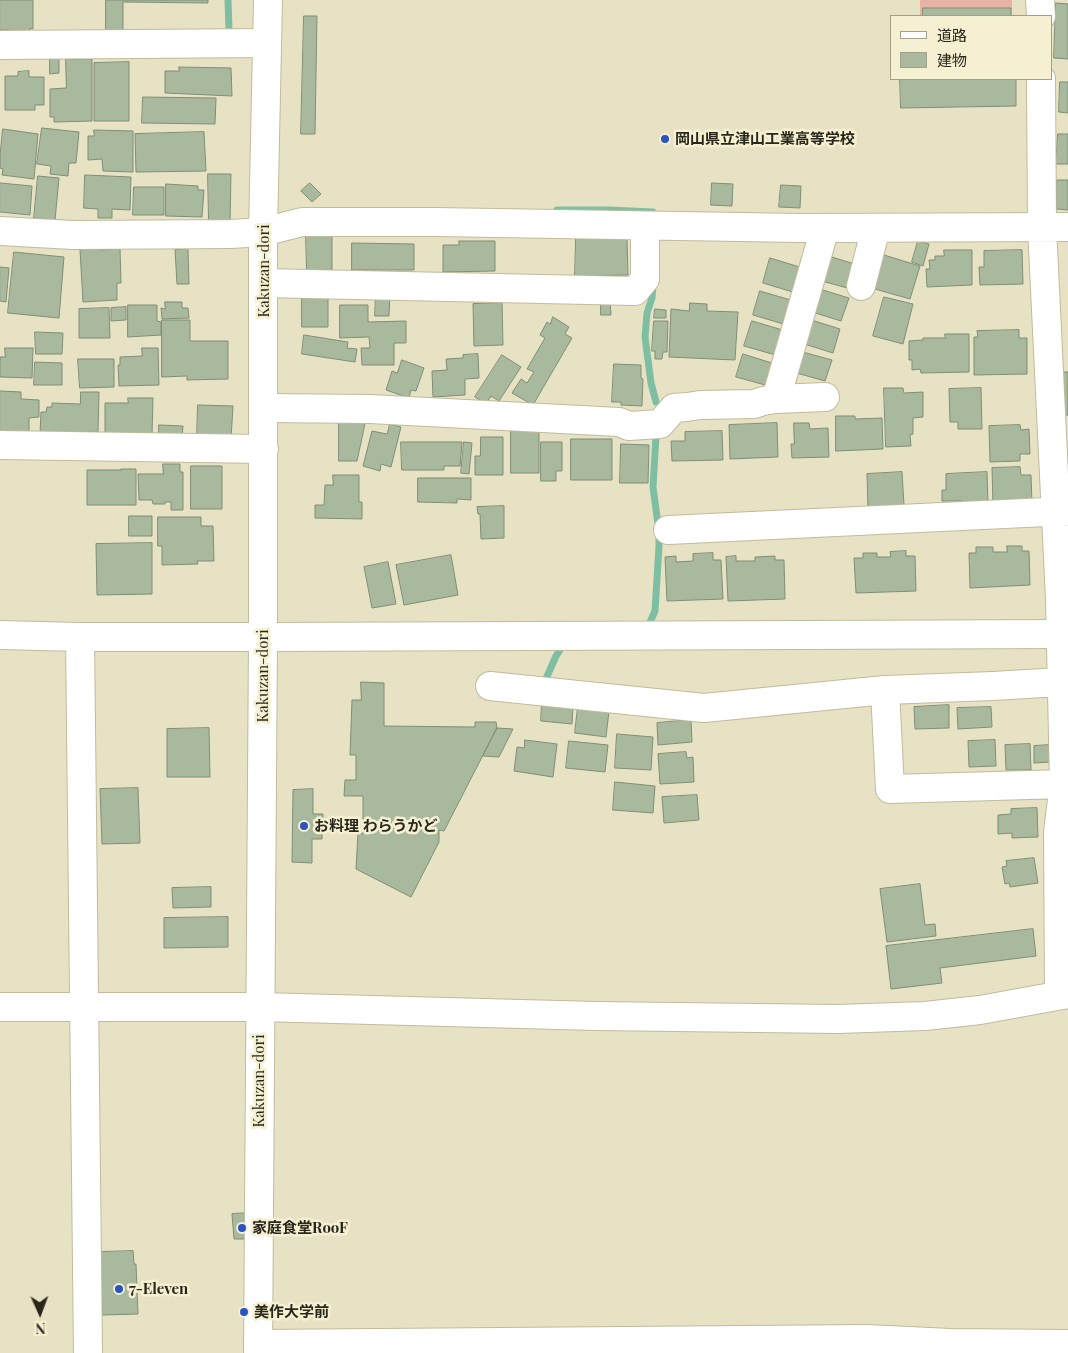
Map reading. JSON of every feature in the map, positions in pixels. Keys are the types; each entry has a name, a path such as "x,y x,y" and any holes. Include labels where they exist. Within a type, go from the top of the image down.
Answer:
{"street":[{"name":"Kakuzan-dori","path":"258,1349 264,449 263,232 268,0"},
{"path":"1040,0 1040,15"},
{"path":"0,45 267,43"},
{"path":"0,1007 260,1006 606,1016 838,1019 925,1016 980,1010 1064,995 1064,784 1061,682 1064,634 1060,599 1062,511 1055,227 1041,80"},
{"path":"0,230 73,235 231,234 263,232 302,222 435,222 825,228 1055,227"},
{"path":"263,283 635,291 645,279 646,226"},
{"path":"776,399 825,228"},
{"path":"860,286 876,228"},
{"path":"264,408 370,409 619,422 628,426 660,424 674,408 700,405 754,404 776,399 826,397"},
{"path":"0,445 264,449"},
{"path":"668,530 1062,511"},
{"path":"0,635 263,637 1064,634"},
{"path":"80,636 88,1353"},
{"path":"490,686 704,708 886,690 1061,682"},
{"path":"886,690 890,789 1064,784"},
{"path":"258,1349 867,1346 950,1343 1068,1344"}],"shaded area":[{"path":"920,0 1012,0 1012,15 920,15"}],"building":[{"path":"0,0 33,0 33,29 30,28 30,31 0,30"},
{"path":"106,0 208,0 208,3 123,2 123,30 106,30"},
{"path":"1056,3 1068,4 1068,59 1054,58"},
{"path":"923,8 1011,8 1011,15 923,15"},
{"path":"304,16 317,16 315,134 301,134"},
{"path":"50,56 59,56 59,73 50,74"},
{"path":"66,59 92,59 92,121 54,122 54,117 50,117 50,89 66,88"},
{"path":"129,62 129,121 94,121 94,63"},
{"path":"179,67 231,68 232,96 165,93 165,71 179,71"},
{"path":"29,71 29,77 44,77 44,105 35,105 35,110 5,110 5,76 18,76 18,72"},
{"path":"900,80 1016,80 1016,106 901,108"},
{"path":"1060,82 1068,82 1068,113 1059,112"},
{"path":"143,97 216,98 215,124 142,123"},
{"path":"42,128 79,132 76,163 69,163 68,176 50,174 51,166 37,164"},
{"path":"3,129 38,134 34,179 2,175 3,169 0,168 0,156"},
{"path":"94,130 133,131 133,172 103,171 102,159 88,160 88,136 94,136"},
{"path":"204,132 206,171 136,172 135,134"},
{"path":"1058,134 1068,134 1068,164 1056,164"},
{"path":"208,174 231,174 230,222 209,222"},
{"path":"85,175 131,177 130,210 112,209 112,218 98,218 98,209 84,208"},
{"path":"38,176 59,178 55,220 34,218"},
{"path":"1057,180 1068,180 1068,210 1057,209"},
{"path":"0,183 32,186 30,215 0,212"},
{"path":"310,183 321,194 312,202 301,191"},
{"path":"712,183 733,184 732,206 711,205"},
{"path":"166,184 198,186 198,190 204,190 202,217 166,216"},
{"path":"781,185 801,186 800,208 779,207"},
{"path":"134,187 164,187 164,215 133,215"},
{"path":"306,236 332,236 332,270 307,270"},
{"path":"576,238 627,239 628,275 575,276"},
{"path":"459,241 495,241 495,271 443,272 443,245 459,245"},
{"path":"918,241 929,244 923,266 912,262"},
{"path":"352,243 414,244 414,270 352,270"},
{"path":"98,248 99,250 120,249 121,283 117,283 117,300 83,302 80,250"},
{"path":"188,249 189,284 177,284 175,250"},
{"path":"944,250 972,250 972,285 927,287 926,269 930,269 929,260 935,260 935,256 944,256"},
{"path":"1022,250 1023,284 980,285 979,267 984,267 984,251"},
{"path":"14,252 64,257 59,318 8,313"},
{"path":"825,255 858,265 851,289 818,280"},
{"path":"884,255 920,266 910,299 875,289"},
{"path":"770,258 803,268 796,293 763,283"},
{"path":"0,267 9,268 6,302 0,301"},
{"path":"816,288 849,298 841,321 809,311"},
{"path":"760,291 794,301 787,325 753,315"},
{"path":"302,292 328,292 328,327 302,327"},
{"path":"376,294 390,294 389,316 375,316"},
{"path":"884,297 913,304 903,344 873,336"},
{"path":"601,299 610,300 611,315 601,315"},
{"path":"165,302 182,302 182,308 188,308 189,318 162,319 161,308 165,309"},
{"path":"502,303 503,345 474,346 473,304"},
{"path":"690,303 707,304 707,311 738,312 735,360 669,357 671,309 689,311"},
{"path":"128,305 157,305 157,321 161,322 161,335 128,337"},
{"path":"340,305 368,305 368,322 406,321 406,343 394,343 394,365 362,365 361,348 370,348 369,337 340,338"},
{"path":"126,307 126,320 111,321 111,308"},
{"path":"109,308 110,338 79,338 79,309"},
{"path":"655,309 666,310 666,318 654,318"},
{"path":"553,317 569,327 565,334 572,338 533,405 512,393 521,379 527,383 534,372 527,369 545,338 540,335 547,322 550,324"},
{"path":"808,319 840,329 833,353 801,343"},
{"path":"162,320 190,320 190,341 228,341 228,379 187,380 187,376 162,377"},
{"path":"654,321 668,321 667,352 663,352 662,359 655,359 655,351 652,351"},
{"path":"752,321 786,331 779,356 744,346"},
{"path":"1019,330 1019,338 1027,338 1027,374 974,375 974,337 978,337 977,331"},
{"path":"35,332 63,333 62,354 36,354"},
{"path":"945,334 969,334 969,372 921,373 920,369 912,370 912,360 909,360 909,341 923,340 923,338 945,338"},
{"path":"304,335 348,342 347,348 357,349 355,362 302,354"},
{"path":"5,348 33,348 32,378 0,377 0,357 5,357"},
{"path":"142,348 158,348 159,385 119,386 118,365 120,365 120,357 142,356"},
{"path":"799,351 832,360 825,381 793,372"},
{"path":"478,354 479,378 465,379 465,395 433,397 432,371 447,370 446,359 463,358 463,355"},
{"path":"743,354 775,364 769,386 736,377"},
{"path":"502,355 521,367 499,401 491,396 486,404 475,397"},
{"path":"78,359 114,359 114,387 80,388"},
{"path":"402,360 424,368 416,391 411,390 409,398 386,390 392,371 397,373"},
{"path":"35,362 62,363 62,385 34,385"},
{"path":"614,364 641,365 641,378 643,379 642,406 621,405 621,402 612,402"},
{"path":"1063,372 1068,372 1068,415 1063,415"},
{"path":"884,388 903,388 904,393 923,392 923,417 913,418 913,434 910,435 911,446 886,447"},
{"path":"981,388 982,429 958,429 958,422 950,422 949,389"},
{"path":"0,391 21,392 21,399 39,400 39,417 29,418 29,433 0,432"},
{"path":"81,392 99,392 98,432 40,434 41,412 46,412 47,407 52,407 52,403 80,404"},
{"path":"128,398 153,398 152,435 105,434 105,403 128,403"},
{"path":"198,405 233,406 231,439 197,438"},
{"path":"836,416 855,416 855,419 882,418 883,449 836,451"},
{"path":"339,418 366,419 357,461 339,461"},
{"path":"777,423 778,457 730,459 729,425"},
{"path":"794,423 809,423 810,429 828,428 829,457 792,458 791,444 794,444"},
{"path":"390,424 401,427 391,467 381,464 380,471 363,466 372,431 387,434"},
{"path":"159,425 183,426 182,438 159,437"},
{"path":"1020,425 1021,430 1029,429 1030,454 1020,454 1020,461 990,462 989,426"},
{"path":"511,426 539,426 539,473 511,473"},
{"path":"722,431 723,460 672,461 671,441 685,441 685,432"},
{"path":"481,437 503,437 503,475 475,475 475,456 480,456"},
{"path":"571,439 612,439 612,480 571,480"},
{"path":"401,442 462,442 460,466 444,466 444,470 402,470"},
{"path":"464,442 472,443 469,474 461,473"},
{"path":"541,442 562,442 562,471 556,471 556,481 541,481"},
{"path":"621,444 649,445 648,483 620,483"},
{"path":"163,464 180,464 180,472 183,472 183,510 171,510 171,502 153,504 152,500 139,500 138,474 163,474"},
{"path":"191,466 222,466 222,509 191,509"},
{"path":"1020,467 1021,475 1031,475 1032,504 993,505 992,468"},
{"path":"136,469 136,505 87,505 87,470"},
{"path":"902,472 904,505 868,507 867,474"},
{"path":"987,472 988,504 963,505 962,501 942,501 942,490 946,490 946,474"},
{"path":"333,475 359,475 359,502 362,502 362,519 315,518 315,505 324,505 325,485 333,485"},
{"path":"418,478 471,478 471,500 457,499 457,503 418,502"},
{"path":"504,506 504,538 481,539 480,514 478,514 477,507"},
{"path":"129,516 152,516 152,536 129,536"},
{"path":"158,517 201,517 201,526 213,526 214,561 197,561 198,564 162,565 162,546 158,546"},
{"path":"152,543 152,594 97,595 96,544"},
{"path":"1007,546 1022,546 1022,551 1029,551 1030,585 970,588 969,553 976,553 976,547 993,547 993,552 1007,552"},
{"path":"906,551 906,556 915,556 916,591 856,593 854,558 863,558 863,553 877,553 877,557 891,557 890,552"},
{"path":"713,553 713,560 721,560 723,599 667,601 665,557 676,556 676,562 693,561 693,554"},
{"path":"451,555 458,595 404,605 396,565"},
{"path":"736,556 736,561 755,561 755,557 775,556 775,560 784,560 785,599 728,601 726,557"},
{"path":"388,562 396,604 372,608 364,567"},
{"path":"361,682 384,683 384,726 475,727 475,722 496,722 497,728 444,831 439,830 439,842 411,897 356,869 358,833 363,834 363,796 344,796 345,780 356,780 356,755 350,755 352,700 361,700"},
{"path":"542,703 573,705 572,724 541,721"},
{"path":"949,705 949,728 915,729 914,707"},
{"path":"578,707 609,711 606,737 575,733"},
{"path":"991,707 992,727 958,729 957,708"},
{"path":"691,720 692,742 658,745 657,723"},
{"path":"209,728 210,777 167,777 167,729"},
{"path":"497,728 513,729 499,757 483,756"},
{"path":"617,734 653,737 651,770 615,768"},
{"path":"525,740 557,744 553,777 514,771 517,747 524,748"},
{"path":"995,740 996,766 969,767 968,741"},
{"path":"569,741 608,745 605,772 566,768"},
{"path":"1030,744 1031,770 1006,770 1005,745"},
{"path":"1049,745 1050,762 1034,763 1034,746"},
{"path":"686,752 687,758 693,757 694,782 660,784 658,754"},
{"path":"615,782 655,786 653,813 613,810"},
{"path":"138,788 140,843 102,844 100,789"},
{"path":"313,789 313,814 323,814 322,839 312,839 312,863 292,862 293,790"},
{"path":"697,795 699,820 664,823 662,797"},
{"path":"1037,808 1038,837 1012,838 1012,833 998,834 998,815 1011,814 1011,809"},
{"path":"1034,858 1038,883 1010,887 1009,883 1005,884 1002,867 1007,866 1006,861"},
{"path":"920,884 925,925 935,924 936,936 887,942 880,889"},
{"path":"211,887 211,907 173,908 172,888"},
{"path":"228,917 228,947 164,948 164,918"},
{"path":"1033,929 1036,956 940,968 942,983 891,989 886,946"},
{"path":"250,1213 251,1239 234,1239 232,1214"},
{"name":"7-Eleven","path":"133,1251 134,1264 136,1264 138,1314 102,1315 100,1252"}],"waterway":[{"path":"228,0 229,30"},
{"path":"557,210 653,212"},
{"path":"653,284 652,298 647,313 645,337 651,383 656,402"},
{"path":"647,629 655,611 659,546 653,487 656,436"},
{"path":"545,681 556,656 565,642"}],"place":[{"name":"岡山県立津山工業高等学校","path":"665,139"},
{"name":"お料理 わらうかど","path":"304,826"},
{"name":"家庭食堂RooF","path":"242,1228"},
{"name":"7-Eleven","path":"119,1289"},
{"name":"美作大学前","path":"244,1312"}]}
